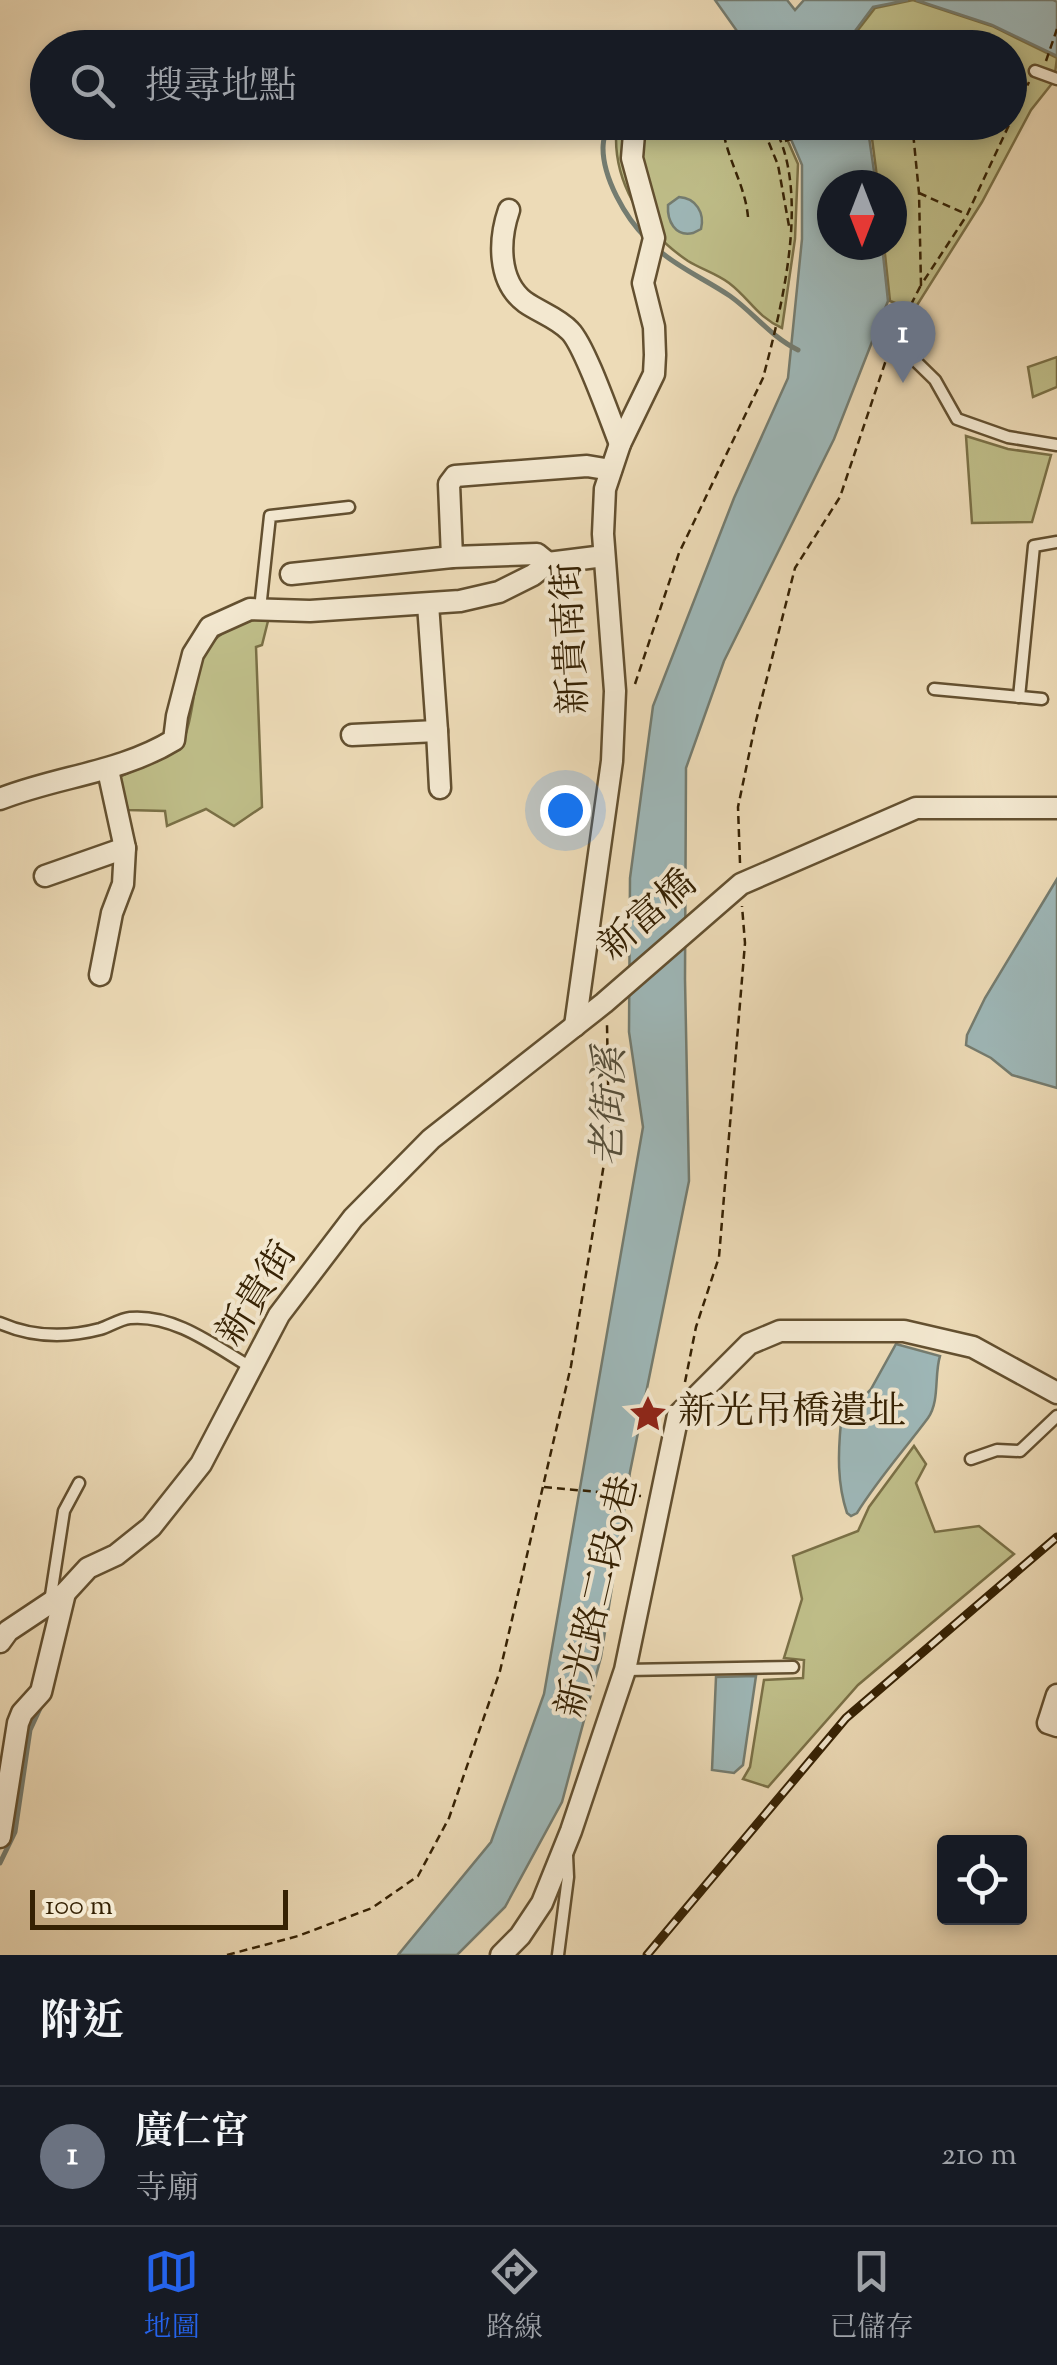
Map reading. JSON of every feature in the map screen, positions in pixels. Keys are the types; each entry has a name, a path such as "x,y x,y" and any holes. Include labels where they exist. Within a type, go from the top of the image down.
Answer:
{"street":[{"name":"新貴南街","path":"576,1026 612,761 615,690 604,556 605,489 620,444 654,374 654,327 643,283 652,247 632,158 634,140"},
{"path":"509,210 502,229 502,258 508,282 522,300 572,332 620,444"},
{"path":"452,557 450,484 455,476 587,466 611,470"},
{"path":"291,574 452,557 537,554 548,563"},
{"path":"0,799 41,783 108,770 174,740 176,716 194,654 210,627 250,609 310,611 460,601 499,592 548,563 604,556"},
{"path":"428,604 440,788"},
{"path":"352,735 437,731"},
{"path":"100,975 112,913 124,884 125,848 108,770"},
{"name":"新富橋","path":"606,1012 740,884 916,808 1057,808"},
{"path":"45,876 125,848"},
{"name":"新貴街","path":"0,1642 8,1631 57,1598 88,1568 116,1555 151,1527 201,1464 279,1315 353,1218 431,1139 576,1026 606,1012"},
{"name":"新光路二段9巷","path":"501,1955 520,1936 542,1903 625,1670 678,1415 749,1344 780,1332 904,1331 973,1347 1057,1393"},
{"path":"0,1837 18,1723 41,1692 57,1598"},
{"path":"1057,1695 1048,1723 1057,1726"}],"lane":[{"path":"1035,71 1057,80"},
{"path":"893,339 935,380 957,419 1008,437 1057,445"},
{"path":"260,609 270,516 349,507"},
{"path":"1020,697 1034,546 1057,542"},
{"path":"934,690 1042,699"},
{"path":"0,1323 23,1333 60,1335 99,1329 129,1318 163,1323 186,1329 252,1369"},
{"path":"971,1459 997,1450 1020,1451 1057,1416"},
{"path":"57,1598 64,1510 79,1483"},
{"path":"625,1670 792,1667"},
{"path":"558,1955 568,1877 566,1844"}],"path":[{"path":"1048,56 1057,29"},
{"path":"1027,68 1035,71 1027,88"},
{"path":"724,140 742,184 748,217"},
{"path":"768,140 778,165 790,232"},
{"path":"634,686 679,553 763,378 790,232 791,180 783,142 789,140"},
{"path":"914,140 921,285"},
{"path":"893,339 921,285 967,215 1002,140"},
{"path":"918,194 967,215"},
{"path":"227,1955 298,1936 372,1908 418,1876 450,1818 500,1672 571,1366 608,1133 606,1012"},
{"path":"543,1486 645,1497"}],"shaded area":[{"path":"913,0 1000,30 858,30 875,8"},
{"path":"1027,43 1057,58 1054,81 1027,118"},
{"path":"616,140 787,140 798,164 795,239 782,328 729,283 688,261 657,234 643,218 624,183"},
{"path":"872,140 1015,140 982,202 914,310 890,301 886,260 907,260 907,170 876,170"},
{"path":"1057,357 1057,387 1033,397 1028,367"},
{"path":"966,436 1008,449 1051,455 1032,522 972,523"},
{"path":"269,617 262,645 256,647 262,807 234,826 206,809 167,826 165,811 128,810 117,778 180,749 200,666 208,649 220,635 240,624"},
{"path":"914,1446 926,1464 916,1483 935,1532 979,1526 1014,1554 858,1685 768,1787 743,1779 750,1767 764,1680 803,1678 804,1660 784,1658 802,1599 793,1556 858,1531 869,1507"}],"water":[{"path":"715,0 787,0 795,10 804,0 908,0 873,7 856,30 736,30"},
{"path":"916,0 1053,0 1057,2 1057,56 1027,42 1027,30 1002,30"},
{"path":"791,140 869,140 874,170 817,170 817,260 884,260 888,301 834,439 724,661 686,768 689,1181 630,1472 601,1657 562,1802 505,1907 457,1955 398,1955 491,1842 544,1694 643,1127 629,1032 630,878 653,706 734,498 788,378 802,239 802,165"},
{"path":"679,197 698,207 701,229 687,234 673,226 668,205"},
{"path":"1057,879 1057,1088 1012,1075 966,1045 985,998"},
{"path":"896,1344 940,1356 934,1404 928,1418 851,1516 840,1479 841,1422 871,1389"},
{"path":"756,1676 743,1765 734,1773 712,1770 716,1677"}],"waterway":[{"path":"604,140 604,160 611,184 630,219 646,238"},
{"path":"657,249 730,296 798,350"},
{"path":"0,1863 15,1832 30,1730 42,1704"}],"railway":[{"path":"647,1955 846,1718 1057,1537"}],"place":[{"name":"廣仁宮","path":"903,383"},
{"name":"新光吊橋遺址","path":"648,1414"}],"water label":[{"name":"老街溪","path":"612,1107"}]}
